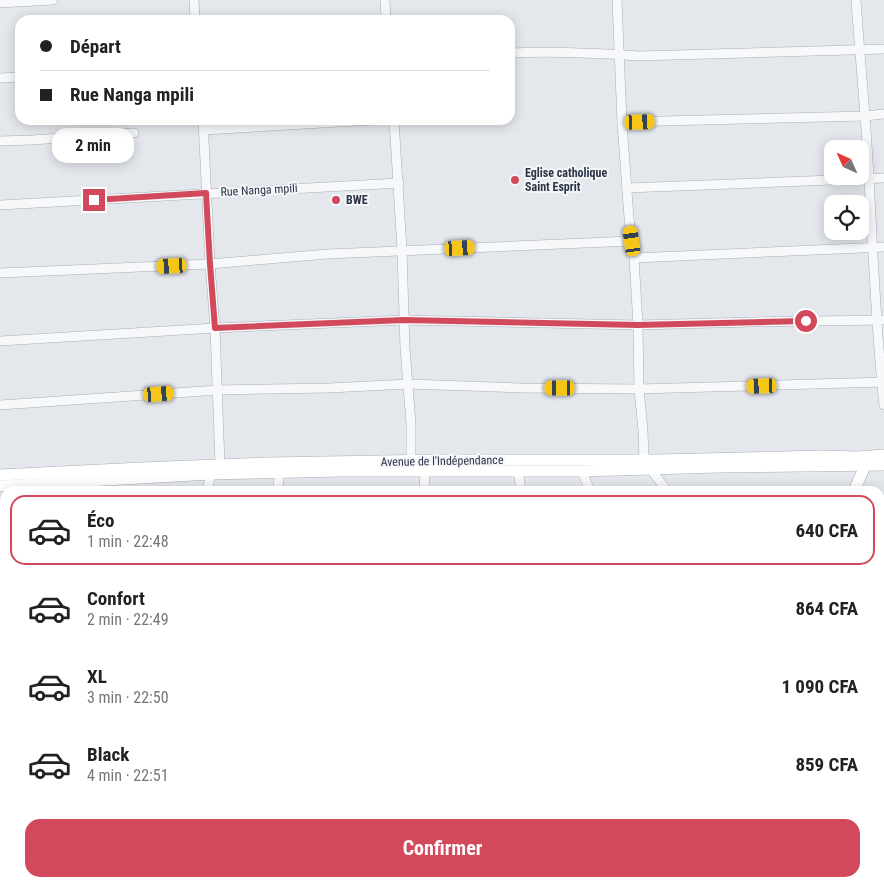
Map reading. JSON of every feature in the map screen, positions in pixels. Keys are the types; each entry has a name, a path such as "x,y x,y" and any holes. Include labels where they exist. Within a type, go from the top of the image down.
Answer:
{"street":[{"path":"0,3 53,0"},
{"path":"194,0 195,15"},
{"path":"385,0 386,15"},
{"path":"617,0 622,122 634,258 643,430 647,464 663,486"},
{"path":"856,0 867,140"},
{"path":"515,53 541,52 639,56 884,49"},
{"path":"0,78 15,77"},
{"path":"622,122 884,114"},
{"path":"204,125 218,390 216,470 209,486"},
{"path":"204,130 288,125"},
{"path":"394,125 411,424 411,461"},
{"path":"0,141 134,132"},
{"path":"884,178 869,178 872,247 881,320 884,405"},
{"path":"627,188 824,180"},
{"name":"Rue Nanga mpili","path":"0,205 399,183"},
{"path":"0,273 210,264 402,250 632,241"},
{"path":"634,258 884,246"},
{"path":"0,341 215,328 404,320 638,325 881,320"},
{"path":"0,405 218,390 330,388 408,384 521,388 640,389 883,382"},
{"name":"Avenue de l'Indépendance","path":"0,486 216,470 270,463 560,459 719,467 867,461 884,455"},
{"path":"856,486 867,461"},
{"name":"Avenue de l'Indépendance","path":"867,461 884,466"},
{"name":"Avenue de l'Indépendance","path":"0,475 131,468 280,473 582,471 647,464"},
{"path":"518,470 520,486"},
{"path":"424,471 424,486"},
{"path":"582,471 588,486"},
{"path":"278,486 280,473"}],"place":[{"name":"Eglise catholique Saint Esprit","path":"515,180"},
{"name":"BWE","path":"336,200"}],"route":[{"path":"94,200 206,193 215,328 404,320 638,325 806,321"}]}
